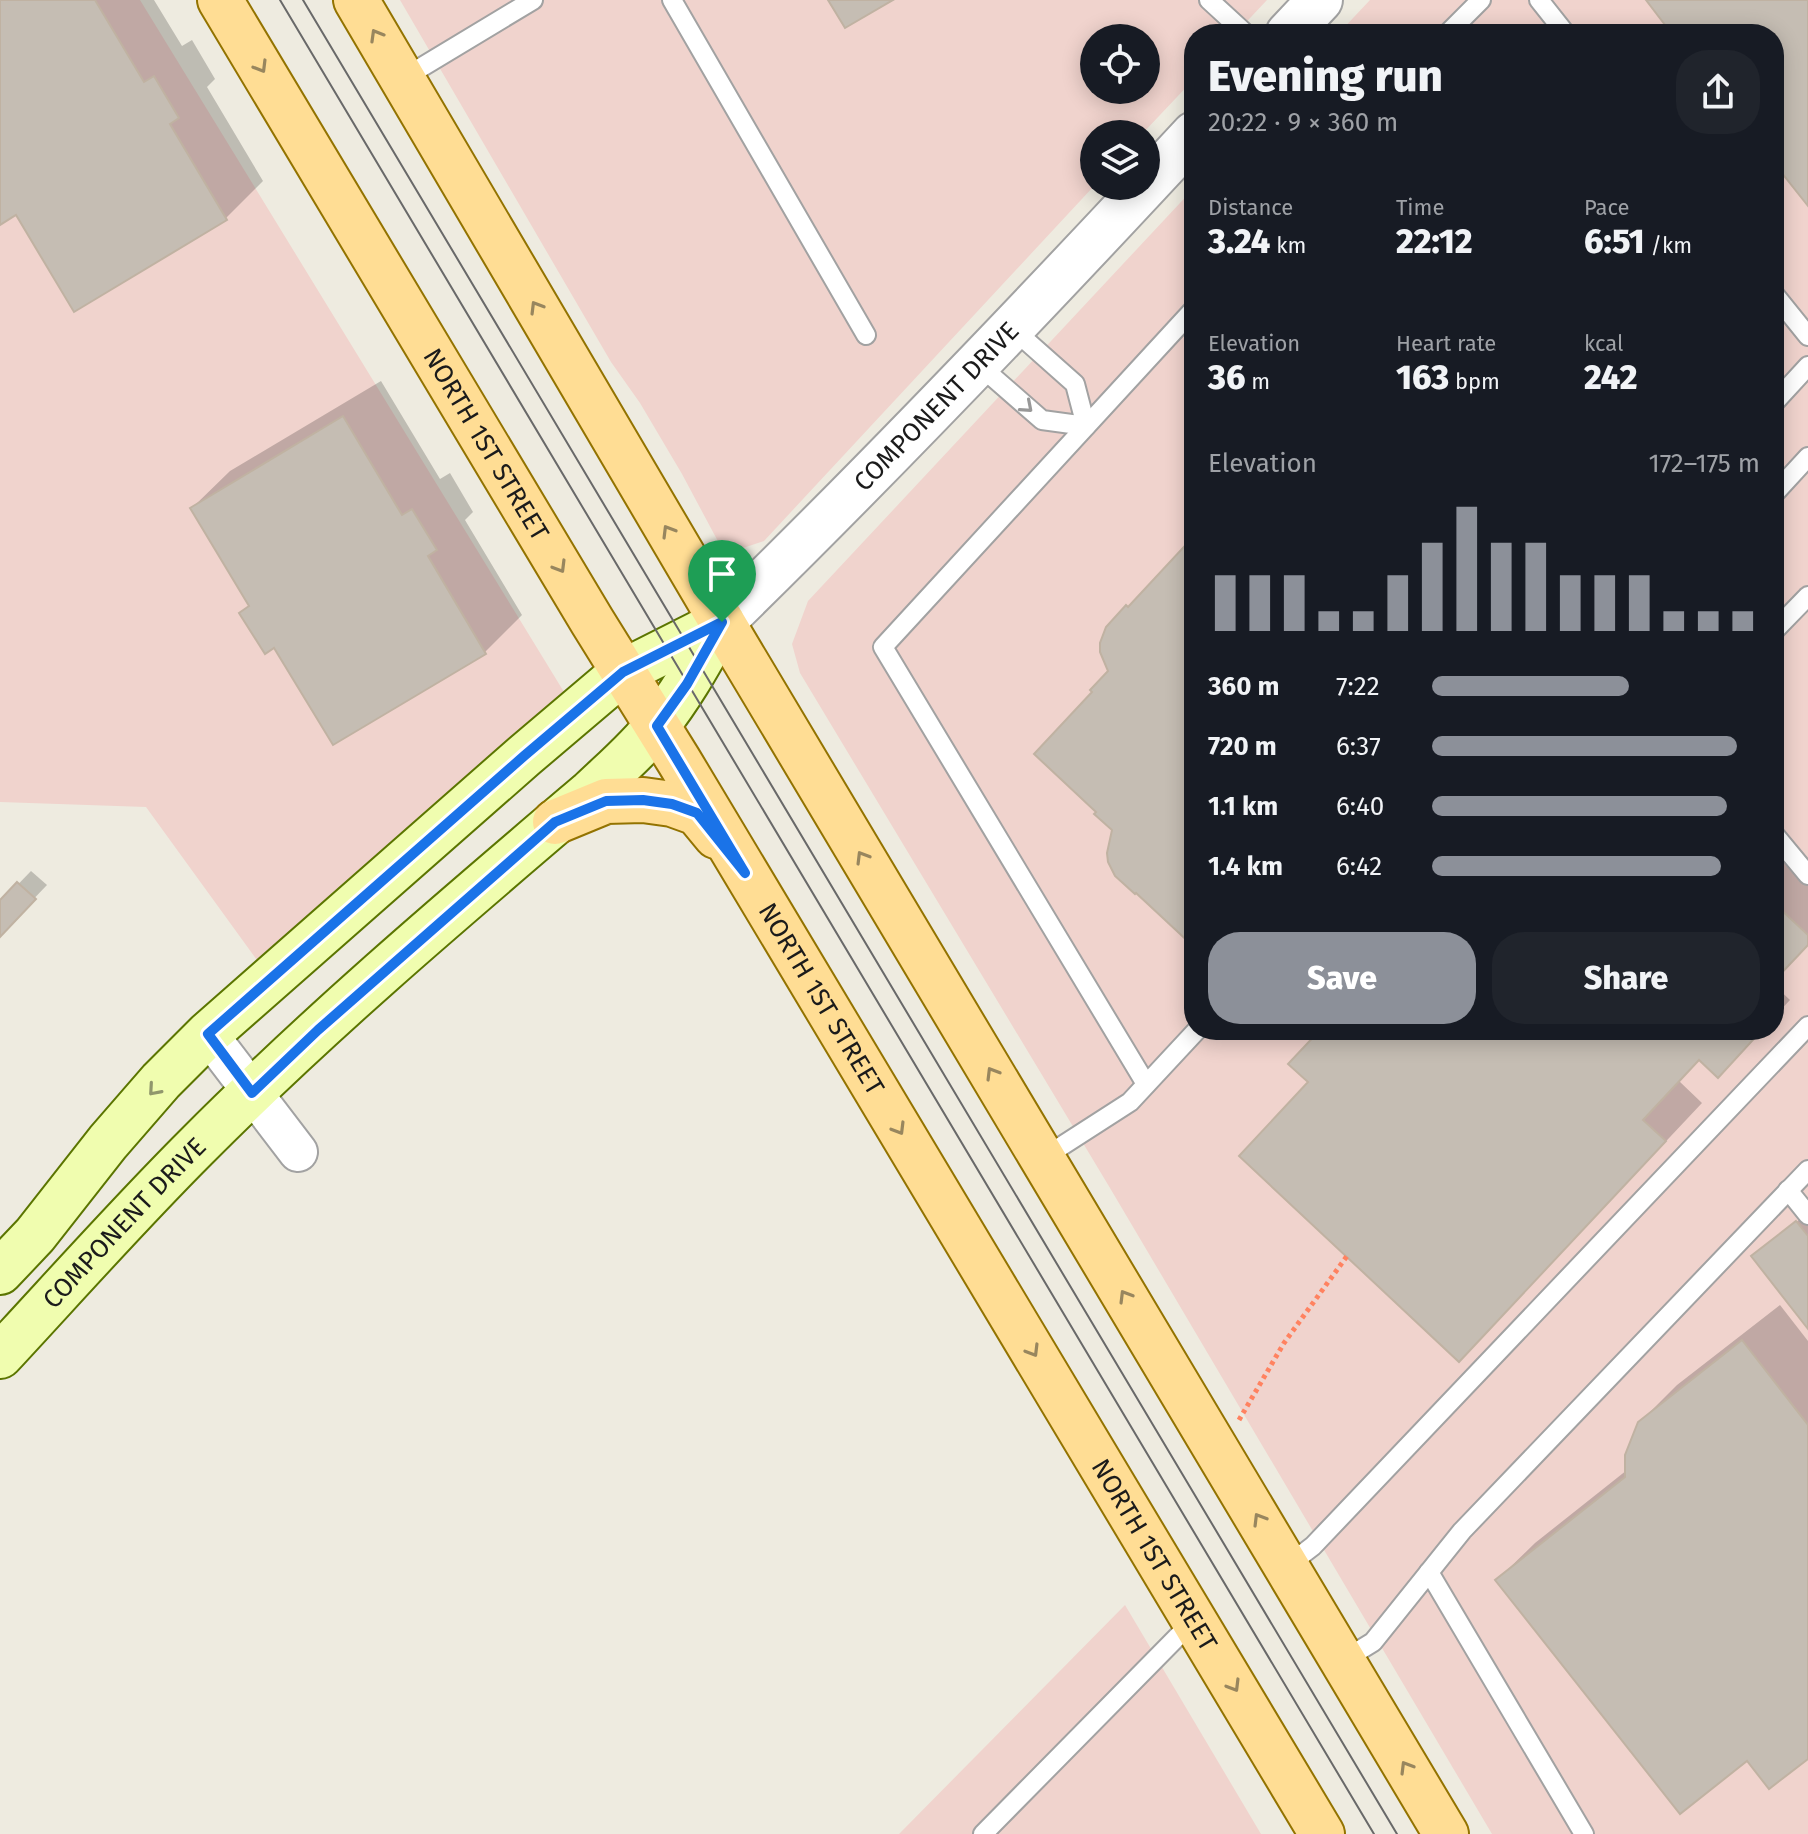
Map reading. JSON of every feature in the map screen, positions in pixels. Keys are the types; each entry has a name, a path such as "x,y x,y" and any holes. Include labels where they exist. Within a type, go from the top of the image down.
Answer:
{"main road":[{"name":"NORTH 1ST STREET","path":"220,0 1322,1834"},
{"path":"356,0 722,622 1446,1834"},
{"name":"COMPONENT DRIVE","path":"0,1272 35,1235 161,1081 208,1034 623,672 722,622"},
{"name":"COMPONENT DRIVE","path":"0,1356 194,1149 252,1093 328,1021 591,792 657,726 687,684 722,622"},
{"path":"555,822 606,801 643,800 672,804 697,813 745,873"}],"street":[{"path":"1297,24 1320,0"},
{"name":"COMPONENT DRIVE","path":"722,622 979,365 1184,145"},
{"path":"208,1034 298,1152"}],"lane":[{"path":"402,79 533,0"},
{"path":"672,0 866,335"},
{"path":"1209,0 1235,24"},
{"path":"1457,24 1481,0"},
{"path":"1539,0 1558,24"},
{"path":"1784,306 1808,336"},
{"path":"1146,1084 883,647 1184,320"},
{"path":"1013,329 1075,384 1086,426"},
{"path":"979,365 1042,420 1086,426"},
{"path":"1784,392 1808,366"},
{"path":"1784,483 1808,457"},
{"path":"1784,621 1808,596"},
{"path":"1784,846 1808,875"},
{"path":"1287,1566 1313,1546 1808,1026"},
{"path":"1043,1158 1130,1102 1188,1040"},
{"path":"1342,1661 1373,1642 1462,1531 1808,1170"},
{"path":"1788,1190 1808,1215"},
{"path":"1429,1572 1584,1834"},
{"path":"983,1834 1195,1619"}],"path":[{"path":"1239,1421 1284,1343 1347,1256"}],"shaded area":[{"path":"0,0 140,0 564,692 259,963 146,807 0,802"},
{"path":"400,0 1267,0 1244,24 1184,24 1184,90 1155,120 1080,120 1081,200 764,541 743,548 721,547 640,403 611,362"},
{"path":"1370,0 1808,0 1808,1834 1492,1834 1110,1188 800,673 792,644 808,601 1184,199 1184,1040 1784,1040 1784,24 1347,24"},
{"path":"1125,1605 1261,1834 899,1834"}],"building":[{"path":"0,0 95,0 144,82 154,76 179,118 170,124 227,220 74,312 16,215 0,225"},
{"path":"828,0 893,0 845,28"},
{"path":"1646,0 1808,0 1808,206 1784,176 1784,24 1664,24"},
{"path":"343,416 402,515 412,509 437,550 428,556 486,654 333,745 274,648 265,654 239,613 249,606 190,508"},
{"path":"1184,547 1184,938 1115,876 1107,853 1112,830 1034,754 1108,671 1100,652 1100,643 1106,627 1126,605 1128,607"},
{"path":"17,882 36,899 0,937 0,900"},
{"path":"1784,912 1808,935 1808,945 1784,970"},
{"path":"1311,1040 1753,1040 1718,1078 1699,1060 1643,1120 1666,1141 1459,1362 1239,1156 1308,1082 1288,1064"},
{"path":"1796,1221 1808,1236 1808,1329 1751,1256"},
{"path":"1742,1340 1808,1425 1808,1759 1769,1789 1747,1761 1680,1814 1495,1580 1625,1477 1625,1455 1638,1422"}],"tram line":[{"path":"280,0 1374,1834"},
{"path":"303,0 1397,1834"}],"route":[{"path":"722,622 687,684 657,726 745,873 697,813 672,804 643,800 606,801 555,822 318,1030 252,1093 208,1034 623,672 722,622"}]}
